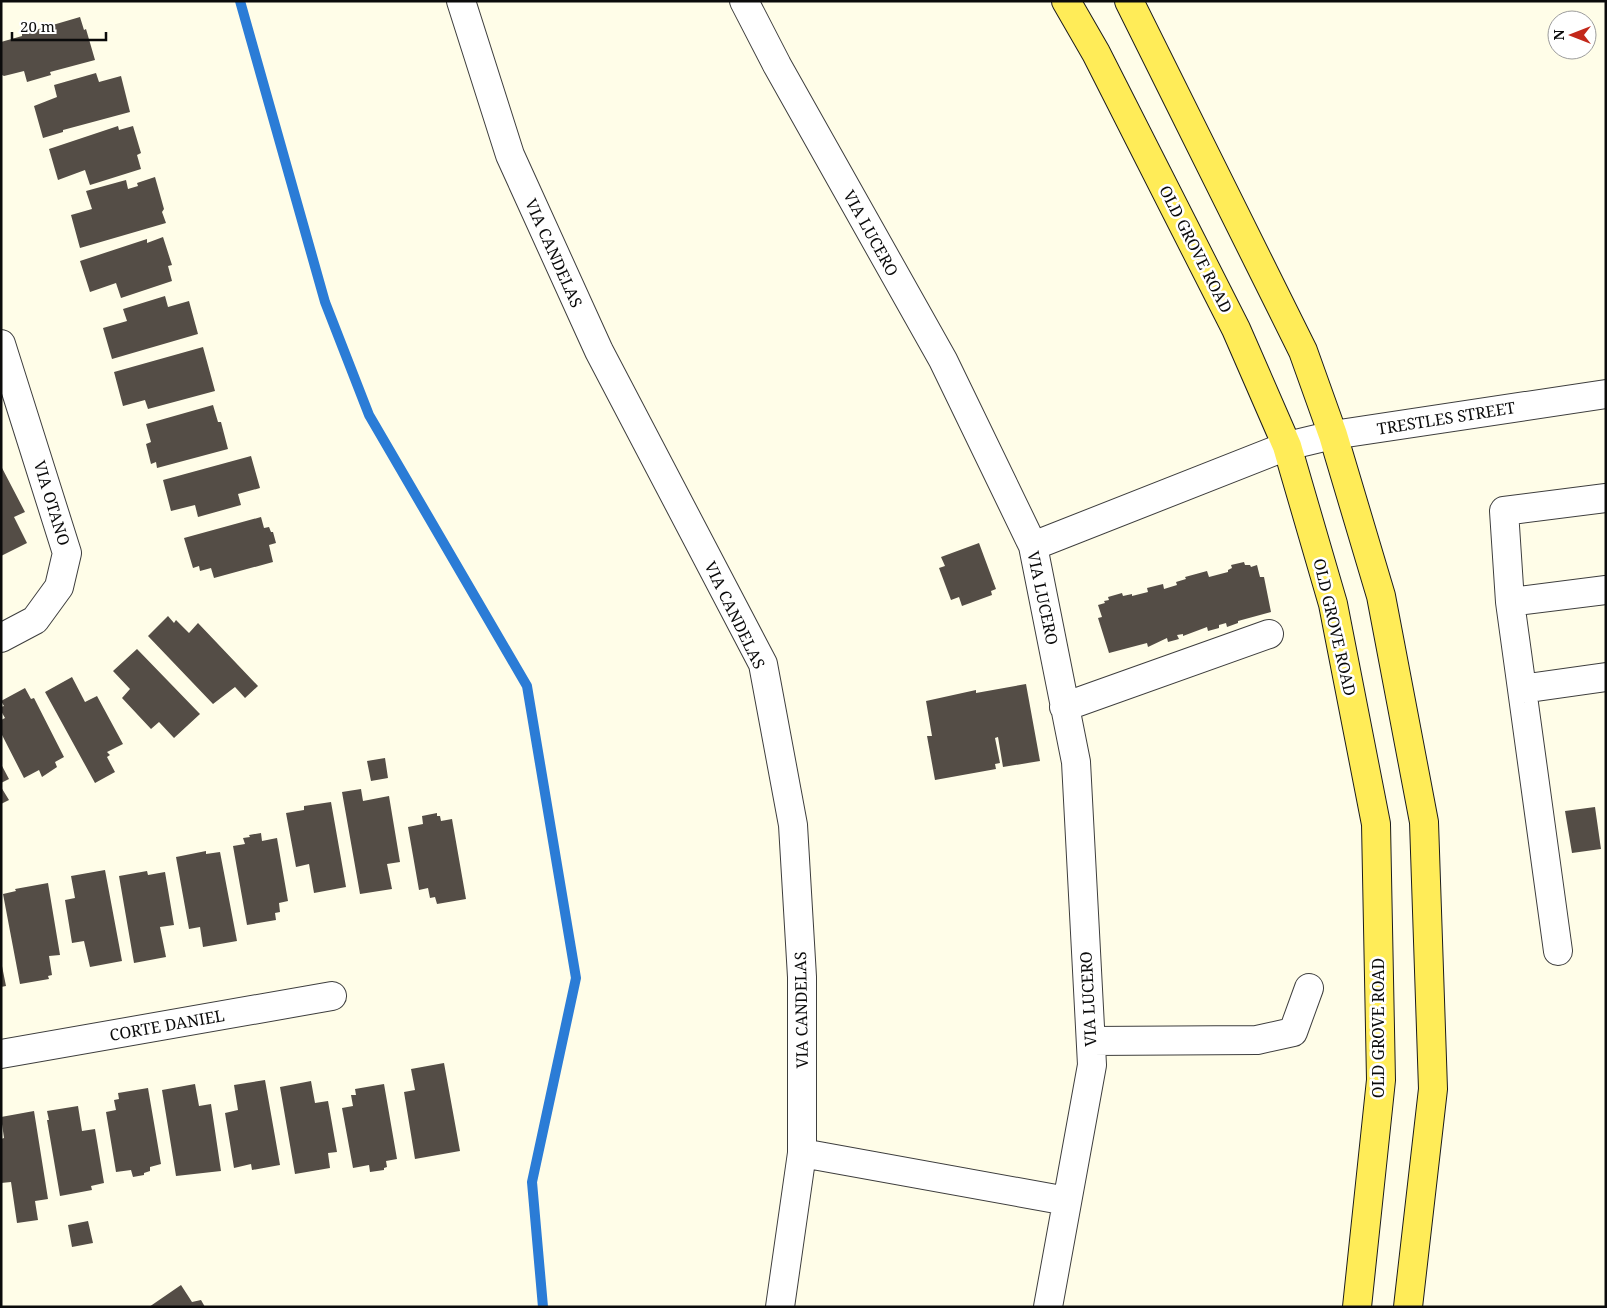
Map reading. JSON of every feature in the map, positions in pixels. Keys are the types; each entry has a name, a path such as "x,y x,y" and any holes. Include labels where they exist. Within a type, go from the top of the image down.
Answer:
{"main road":[{"name":"OLD GROVE ROAD","path":"1066,1 1096,54 1236,329 1287,446 1333,604 1376,824 1381,1080 1357,1307"},
{"path":"1130,1 1303,351 1333,435 1380,596 1424,822 1433,1089 1408,1307"}],"street":[{"name":"VIA CANDELAS","path":"461,1 510,155 591,333 762,664 793,825 802,977 802,1153 780,1307"},
{"name":"VIA LUCERO","path":"744,1 777,65 942,360 1033,546 1076,762 1092,1065 1048,1307"},
{"name":"VIA OTANO","path":"1,344 67,553 59,586 35,620 1,638"},
{"name":"TRESTLES STREET","path":"1033,546 1287,446 1333,435 1606,394"},
{"path":"1558,951 1510,602 1504,511 1606,498"},
{"path":"1510,602 1606,590"},
{"path":"1064,707 1268,634"},
{"path":"1522,689 1606,678"},
{"path":"1091,1041 1257,1040 1293,1032 1309,988"},
{"name":"CORTE DANIEL","path":"1,1054 332,996"},
{"path":"802,1153 1067,1201"}],"building":[{"path":"80,17 84,30 86,29 95,60 50,72 51,75 27,82 24,71 2,75 1,42"},
{"path":"96,73 99,82 121,76 130,112 63,130 63,132 43,138 34,106 57,97 54,85"},
{"path":"118,126 119,130 133,126 141,153 137,155 141,169 90,185 85,170 58,180 49,149"},
{"path":"155,177 166,223 80,248 71,215 92,209 86,191 126,180 128,189 138,186 137,183"},
{"path":"163,237 172,265 168,266 172,281 121,298 116,283 90,292 80,261 147,239 147,243"},
{"path":"165,296 168,307 189,301 198,334 112,359 103,328 127,321 123,309"},
{"path":"203,347 215,391 148,409 145,400 123,406 114,372"},
{"path":"213,405 218,422 221,422 228,449 157,468 156,462 151,464 146,444 151,442 146,424"},
{"path":"251,456 260,488 238,494 241,505 198,517 195,505 171,511 163,480"},
{"path":"1,466 25,512 14,517 27,543 1,556"},
{"path":"261,517 264,528 269,527 271,532 273,532 276,543 269,545 273,562 214,578 211,568 200,571 199,566 193,568 184,538"},
{"path":"979,543 996,589 991,591 992,595 962,606 959,597 951,600 939,568 945,566 941,557"},
{"path":"1244,562 1245,565 1250,565 1251,567 1257,565 1260,577 1264,577 1271,612 1238,621 1238,623 1227,627 1226,623 1219,625 1219,628 1208,631 1207,627 1183,636 1183,634 1177,635 1179,639 1168,642 1167,638 1148,647 1147,643 1109,653 1098,618 1102,617 1098,605 1109,600 1108,597 1122,593 1123,596 1132,594 1132,596 1148,592 1147,588 1163,584 1164,589 1177,585 1176,582 1186,579 1185,577 1207,571 1209,577 1228,572 1232,568 1231,565"},
{"path":"168,616 174,623 176,620 189,633 198,623 258,686 245,698 235,687 213,704 148,636"},
{"path":"137,649 200,714 174,738 159,722 151,729 122,698 130,689 113,671"},
{"path":"72,677 85,702 97,696 123,744 107,752 110,755 107,757 115,772 95,783 45,692"},
{"path":"1026,684 1040,761 1003,767 998,737 995,738 1000,763 995,764 996,769 935,780 927,736 932,736 926,701 976,690 976,693"},
{"path":"25,688 31,699 34,698 64,757 55,762 57,767 42,777 39,770 24,778 1,733 1,720 5,718 1,711 1,707 4,706 1,701"},
{"path":"385,758 388,778 371,781 367,761"},
{"path":"1,764 9,779 1,783"},
{"path":"1,787 9,800 1,804"},
{"path":"361,789 363,801 389,796 400,862 387,864 392,889 360,894 342,792"},
{"path":"331,802 346,887 314,893 309,864 296,867 286,813 304,810 304,806"},
{"path":"1595,807 1601,849 1572,853 1565,811"},
{"path":"437,813 441,821 452,819 466,899 437,904 435,897 430,898 428,888 419,890 408,827 423,824 422,816"},
{"path":"261,833 262,841 277,838 288,901 279,903 280,912 275,913 276,920 247,925 233,846 245,844 243,838 250,837 249,835"},
{"path":"206,851 206,854 220,852 237,941 203,947 200,927 189,929 176,857"},
{"path":"105,870 122,961 90,967 84,941 72,943 65,900 75,898 71,876"},
{"path":"147,871 148,875 165,872 174,925 160,927 166,957 134,963 119,876"},
{"path":"48,883 60,955 49,956 52,975 48,976 49,979 20,984 3,894 16,891 15,889"},
{"path":"1,961 6,986 1,987"},
{"path":"444,1063 460,1151 415,1159 404,1092 415,1090 411,1069"},
{"path":"265,1080 280,1165 252,1170 251,1164 234,1168 225,1113 238,1110 234,1085"},
{"path":"311,1081 315,1103 328,1101 337,1152 328,1153 330,1168 295,1174 280,1087"},
{"path":"195,1084 199,1106 211,1104 221,1171 176,1176 162,1090"},
{"path":"384,1084 397,1159 386,1161 387,1167 384,1170 370,1172 369,1165 353,1168 342,1108 353,1106 351,1095 356,1095 355,1089"},
{"path":"148,1088 161,1164 150,1167 150,1171 144,1173 144,1175 133,1177 131,1170 116,1172 106,1112 116,1110 114,1100 119,1099 118,1093"},
{"path":"78,1106 82,1131 95,1129 104,1183 91,1186 92,1190 60,1196 47,1111"},
{"path":"34,1111 48,1199 35,1201 38,1220 17,1223 11,1182 1,1183 1,1139 4,1138 1,1117"},
{"path":"88,1221 93,1243 72,1247 68,1225"},
{"path":"181,1285 192,1302 201,1300 205,1307 149,1307"}],"waterway":[{"path":"240,1 325,302 369,415 527,686 576,978 532,1182 543,1307"}]}
